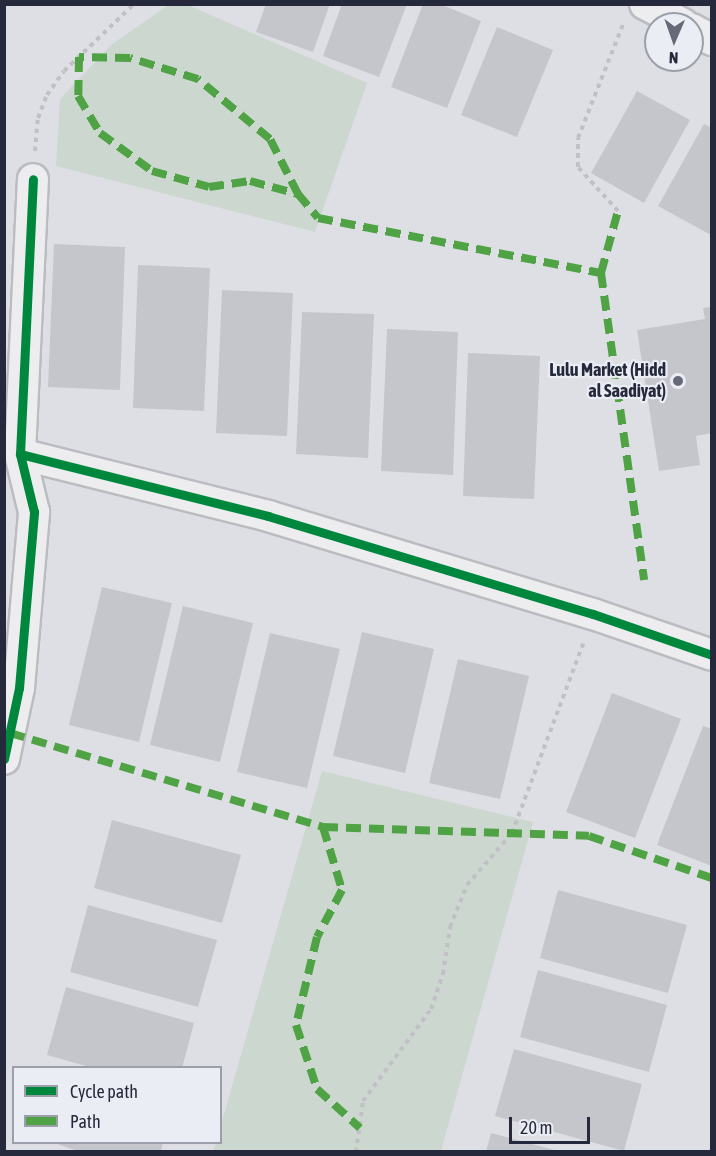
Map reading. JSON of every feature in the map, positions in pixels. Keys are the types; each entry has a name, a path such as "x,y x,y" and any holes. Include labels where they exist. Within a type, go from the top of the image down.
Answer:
{"street":[{"path":"4,759 19,688 34,512 20,454 33,179"},
{"path":"20,454 268,516 594,614 711,654"}],"path":[{"path":"33,179 38,118 47,95 64,71 134,4"},
{"path":"618,211 578,167 578,138 636,10"},
{"path":"356,1152 363,1101 431,1009 443,974 450,927 467,885 512,833 525,804 594,614"}],"shaded area":[{"path":"170,4 188,5 367,83 315,232 56,166 60,99 111,45"},
{"path":"322,771 533,822 441,1151 213,1151 216,1144 222,1144 222,1121"}],"building":[{"path":"266,4 330,4 313,52 256,32"},
{"path":"342,4 407,4 379,77 323,56"},
{"path":"423,4 440,4 481,21 447,108 391,87"},
{"path":"497,27 553,50 517,137 461,115"},
{"path":"637,91 690,120 644,203 591,173"},
{"path":"704,124 712,128 711,235 658,206"},
{"path":"54,244 125,247 120,390 48,387"},
{"path":"138,265 210,268 204,411 133,408"},
{"path":"222,290 293,293 287,436 216,433"},
{"name":"Lulu Market (Hidd al Saadiyat)","path":"712,307 712,433 696,436 700,465 659,471 637,330 705,319 703,308"},
{"path":"302,312 374,314 368,458 296,454"},
{"path":"387,329 458,332 453,475 381,471"},
{"path":"468,353 540,356 534,499 463,496"},
{"path":"102,587 172,603 139,742 69,725"},
{"path":"183,606 253,623 220,762 150,745"},
{"path":"362,632 434,649 405,773 333,756"},
{"path":"270,633 340,649 307,788 237,772"},
{"path":"458,659 529,676 500,799 429,783"},
{"path":"612,693 681,719 635,838 566,812"},
{"path":"703,726 712,729 712,866 657,845"},
{"path":"112,820 241,855 222,923 94,888"},
{"path":"558,890 687,925 668,993 540,958"},
{"path":"88,905 217,940 198,1007 70,972"},
{"path":"538,970 667,1005 649,1072 520,1037"},
{"path":"66,987 194,1023 183,1066 86,1066 47,1055"},
{"path":"514,1049 642,1084 624,1151 495,1116"},
{"path":"491,1133 558,1151 558,1152 486,1152"},
{"path":"57,1144 163,1144 161,1152 81,1152"}],"marked path":[{"path":"298,194 270,139 198,79 130,58 79,57 78,96 100,133 152,171 209,187 250,181 298,194 318,218 601,273 644,580"},
{"path":"601,273 618,211"},
{"path":"10,733 323,827 589,836 712,878"},
{"path":"323,827 342,890 317,937 296,1025 317,1089 360,1128"}],"cycle path":[{"path":"4,759 19,688 34,512 20,454 33,179"},
{"path":"20,454 268,516 593,614 712,655"}],"place":[{"name":"Lulu Market (Hidd al Saadiyat)","path":"678,381"}]}
